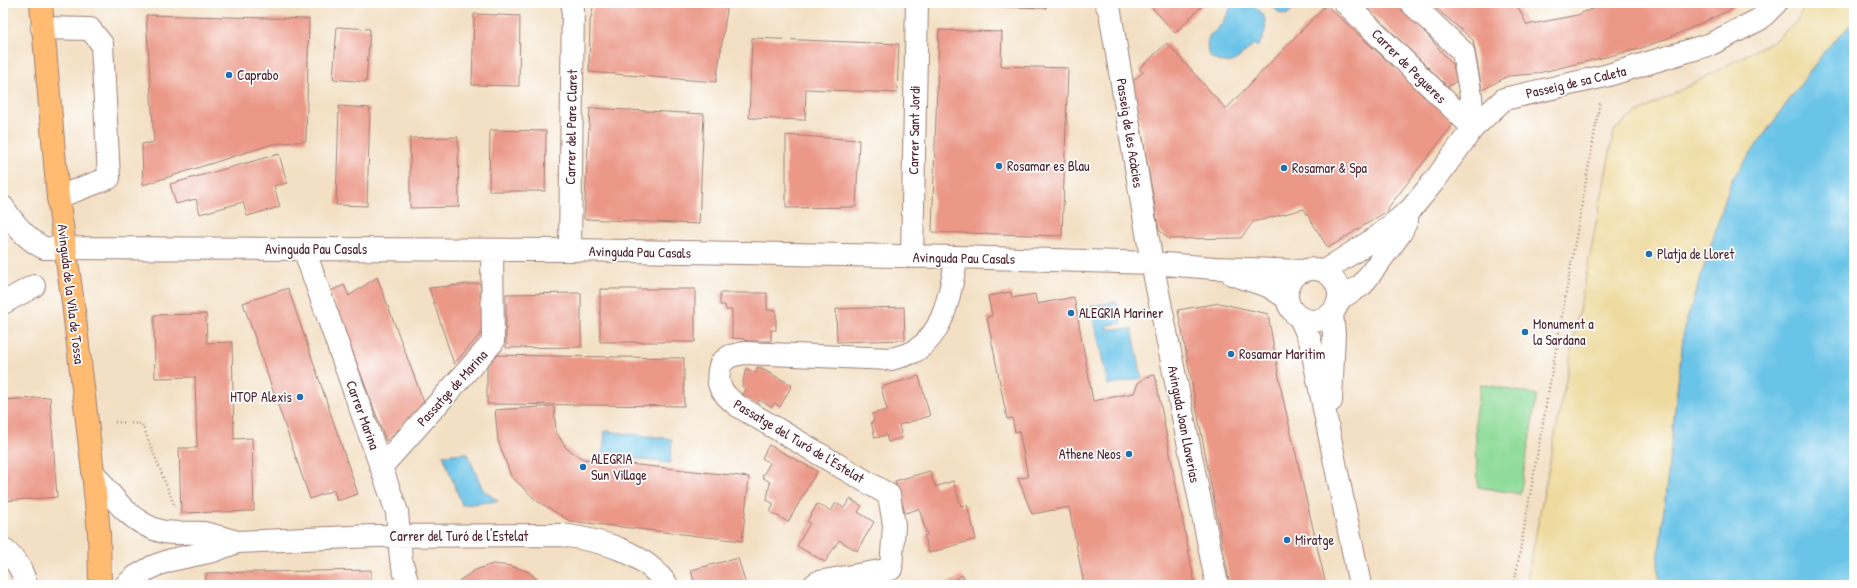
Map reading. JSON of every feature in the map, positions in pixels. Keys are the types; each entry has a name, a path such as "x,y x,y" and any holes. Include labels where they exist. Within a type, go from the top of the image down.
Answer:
{"main road":[{"name":"Avinguda de la Vila de Tossa","path":"41,3 58,197 93,472 99,533 100,585"}],"street":[{"name":"Carrer del Pare Claret","path":"568,3 570,250"},
{"name":"Carrer Sant Jordi","path":"912,257 917,3"},
{"name":"Passeig de les Acàcies","path":"1106,3 1110,12 1152,263"},
{"name":"Carrer de Pegueres","path":"1345,3 1473,128"},
{"path":"1411,3 1463,52 1471,96 1473,128"},
{"name":"Passeig de sa Caleta","path":"1314,271 1377,237 1411,209 1435,180 1473,128 1504,98 1605,76 1712,44 1760,19 1776,3"},
{"path":"42,28 90,29 102,44 109,178 58,197"},
{"name":"Avinguda Pau Casals","path":"3,207 25,235 44,248 570,250 957,257 1152,263 1214,268 1314,271"},
{"name":"Passeig de sa Caleta","path":"1336,306 1362,284 1400,234 1411,209"},
{"name":"Carrer Marina","path":"304,249 397,512 401,559 408,585"},
{"name":"Passatge de Marina","path":"382,466 493,342 492,250"},
{"name":"Passatge del Turó de l'Estelat","path":"814,585 818,582 894,577 894,525 889,495 738,406 725,396 718,383 721,363 730,356 744,353 891,359 913,352 929,341 938,324 948,302 957,257"},
{"name":"Avinguda Joan Llaverias","path":"1152,263 1217,585"},
{"name":"Avinguda Pau Casals","path":"1214,268 1268,286 1287,298"},
{"path":"1329,432 1336,306 1336,283 1314,271 1297,275 1291,281 1287,298 1291,310 1300,318 1306,321 1317,321 1336,306"},
{"path":"3,303 34,286"},
{"path":"1300,318 1310,340 1360,585"},
{"name":"Carrer del Turó de l'Estelat","path":"93,472 122,508 136,520 163,532 182,534 203,533 237,542 399,536 562,535 593,540 614,546 637,557 667,585"},
{"name":"Carrer del Turó de l'Estelat","path":"126,585 148,570 171,560 213,551 237,542"},
{"path":"3,549 12,557 22,570 26,585"}],"path":[{"path":"1514,585 1605,76"},
{"path":"115,422 142,424 176,512"}],"green space":[{"path":"1481,384 1537,395 1520,494 1478,487 1475,416"}],"sand":[{"name":"Platja de Lloret","path":"1806,3 1854,3 1854,22 1827,48 1732,179 1684,329 1658,563 1660,585 1526,585 1614,131 1630,117 1776,39 1797,21"}],"water":[{"path":"1267,3 1295,3 1294,8 1287,15 1280,13"},
{"path":"1232,4 1246,4 1260,11 1264,17 1265,31 1257,47 1254,44 1234,61 1227,62 1215,60 1209,55 1207,48 1209,36 1223,22"},
{"path":"1854,22 1854,585 1660,585 1658,563 1684,329 1732,179 1827,48"},
{"path":"1117,302 1122,323 1107,325 1107,329 1132,329 1142,378 1108,385 1091,306"},
{"path":"605,431 672,439 670,463 603,455"},
{"path":"467,453 483,490 498,501 462,505 443,455"}],"building":[{"path":"594,3 728,3 716,82 589,72 590,22"},
{"path":"950,3 1046,3 1046,8 950,5"},
{"path":"1148,3 1205,3 1175,33"},
{"path":"1362,3 1400,3 1452,64 1458,80 1448,87"},
{"path":"1430,3 1516,3 1527,25 1577,15 1606,3 1740,3 1730,10 1671,37 1639,49 1534,74 1508,76 1482,90 1473,40"},
{"name":"Rosamar & Spa","path":"1326,5 1452,120 1452,126 1384,213 1328,248 1304,209 1253,222 1241,238 1169,239 1159,230 1133,81 1143,72 1139,69 1167,43 1226,109"},
{"path":"474,14 520,16 519,86 472,85"},
{"name":"Caprabo","path":"146,15 309,19 306,141 273,144 143,185 142,144 154,142"},
{"path":"337,27 370,29 366,82 333,79"},
{"name":"Rosamar es Blau","path":"939,30 1002,32 1001,66 1068,68 1062,236 932,232"},
{"path":"752,38 899,44 897,93 806,89 805,120 749,118"},
{"path":"339,106 370,108 367,206 336,205"},
{"path":"590,108 704,114 699,224 584,219"},
{"path":"490,130 546,131 545,191 489,191"},
{"path":"786,135 859,140 856,207 786,208"},
{"path":"458,137 459,207 410,208 410,138"},
{"path":"279,154 287,183 274,186 280,207 247,216 243,202 200,214 196,199 176,204 170,184"},
{"path":"377,277 425,405 386,441 330,291 344,285 349,296"},
{"path":"480,283 484,330 454,364 429,288"},
{"name":"HTOP Alexis","path":"288,288 358,494 337,501 334,490 310,499 243,303"},
{"path":"600,289 695,289 695,342 600,342"},
{"path":"1011,292 1012,298 1035,294 1037,304 1074,297 1093,401 1134,393 1138,383 1146,377 1155,375 1195,585 1084,585 1069,507 1032,514 1018,478 1028,477 1019,431 1015,432 1012,418 1007,419 987,317 992,316 988,296"},
{"path":"581,293 581,347 506,348 506,294"},
{"path":"720,293 767,293 767,310 776,310 776,330 771,330 771,341 749,341 732,338 732,310 726,310 725,305 720,305"},
{"path":"1219,303 1268,314 1282,394 1326,585 1230,585 1178,310"},
{"path":"904,307 905,340 837,342 836,309"},
{"path":"206,314 207,343 232,342 234,439 252,438 254,511 181,513 179,448 197,448 195,377 155,378 154,315"},
{"path":"487,355 684,358 684,406 487,404"},
{"path":"758,367 792,385 780,407 774,403 772,407 759,400 757,405 742,397 746,389 742,386 746,368 755,373"},
{"path":"919,376 930,416 899,425 902,438 888,442 886,435 875,438 871,422 874,421 872,414 887,410 881,387"},
{"path":"50,397 57,497 3,501 3,400"},
{"name":"ALEGRIA Sun Village","path":"554,406 556,432 566,448 583,459 749,477 742,541 570,521 537,501 511,476 498,440 495,410"},
{"path":"769,445 817,471 788,522 770,512 774,504 767,500 770,482 762,477 770,463 762,458"},
{"path":"930,471 935,487 953,481 961,506 967,505 976,539 929,553 924,536 927,535 919,509 905,513 895,481"},
{"path":"850,499 862,506 858,512 874,522 857,551 839,540 825,562 797,546 810,523 807,522 817,504 831,511 836,503 844,508"},
{"path":"738,558 746,585 695,585 691,570"},
{"path":"493,564 511,566 529,572 544,585 456,585 460,580 475,570"},
{"path":"371,570 371,585 206,585 206,573"},
{"path":"962,575 968,585 945,585"}],"place":[{"name":"Caprabo","path":"229,75"},
{"name":"Rosamar es Blau","path":"999,166"},
{"name":"Rosamar & Spa","path":"1284,168"},
{"name":"Platja de Lloret","path":"1649,254"},
{"name":"ALEGRIA Mariner","path":"1071,313"},
{"name":"Monument a la Sardana","path":"1525,332"},
{"name":"Rosamar Maritim","path":"1231,354"},
{"name":"HTOP Alexis","path":"300,397"},
{"name":"Athene Neos","path":"1129,454"},
{"name":"ALEGRIA Sun Village","path":"583,467"},
{"name":"Miratge","path":"1287,540"}]}
